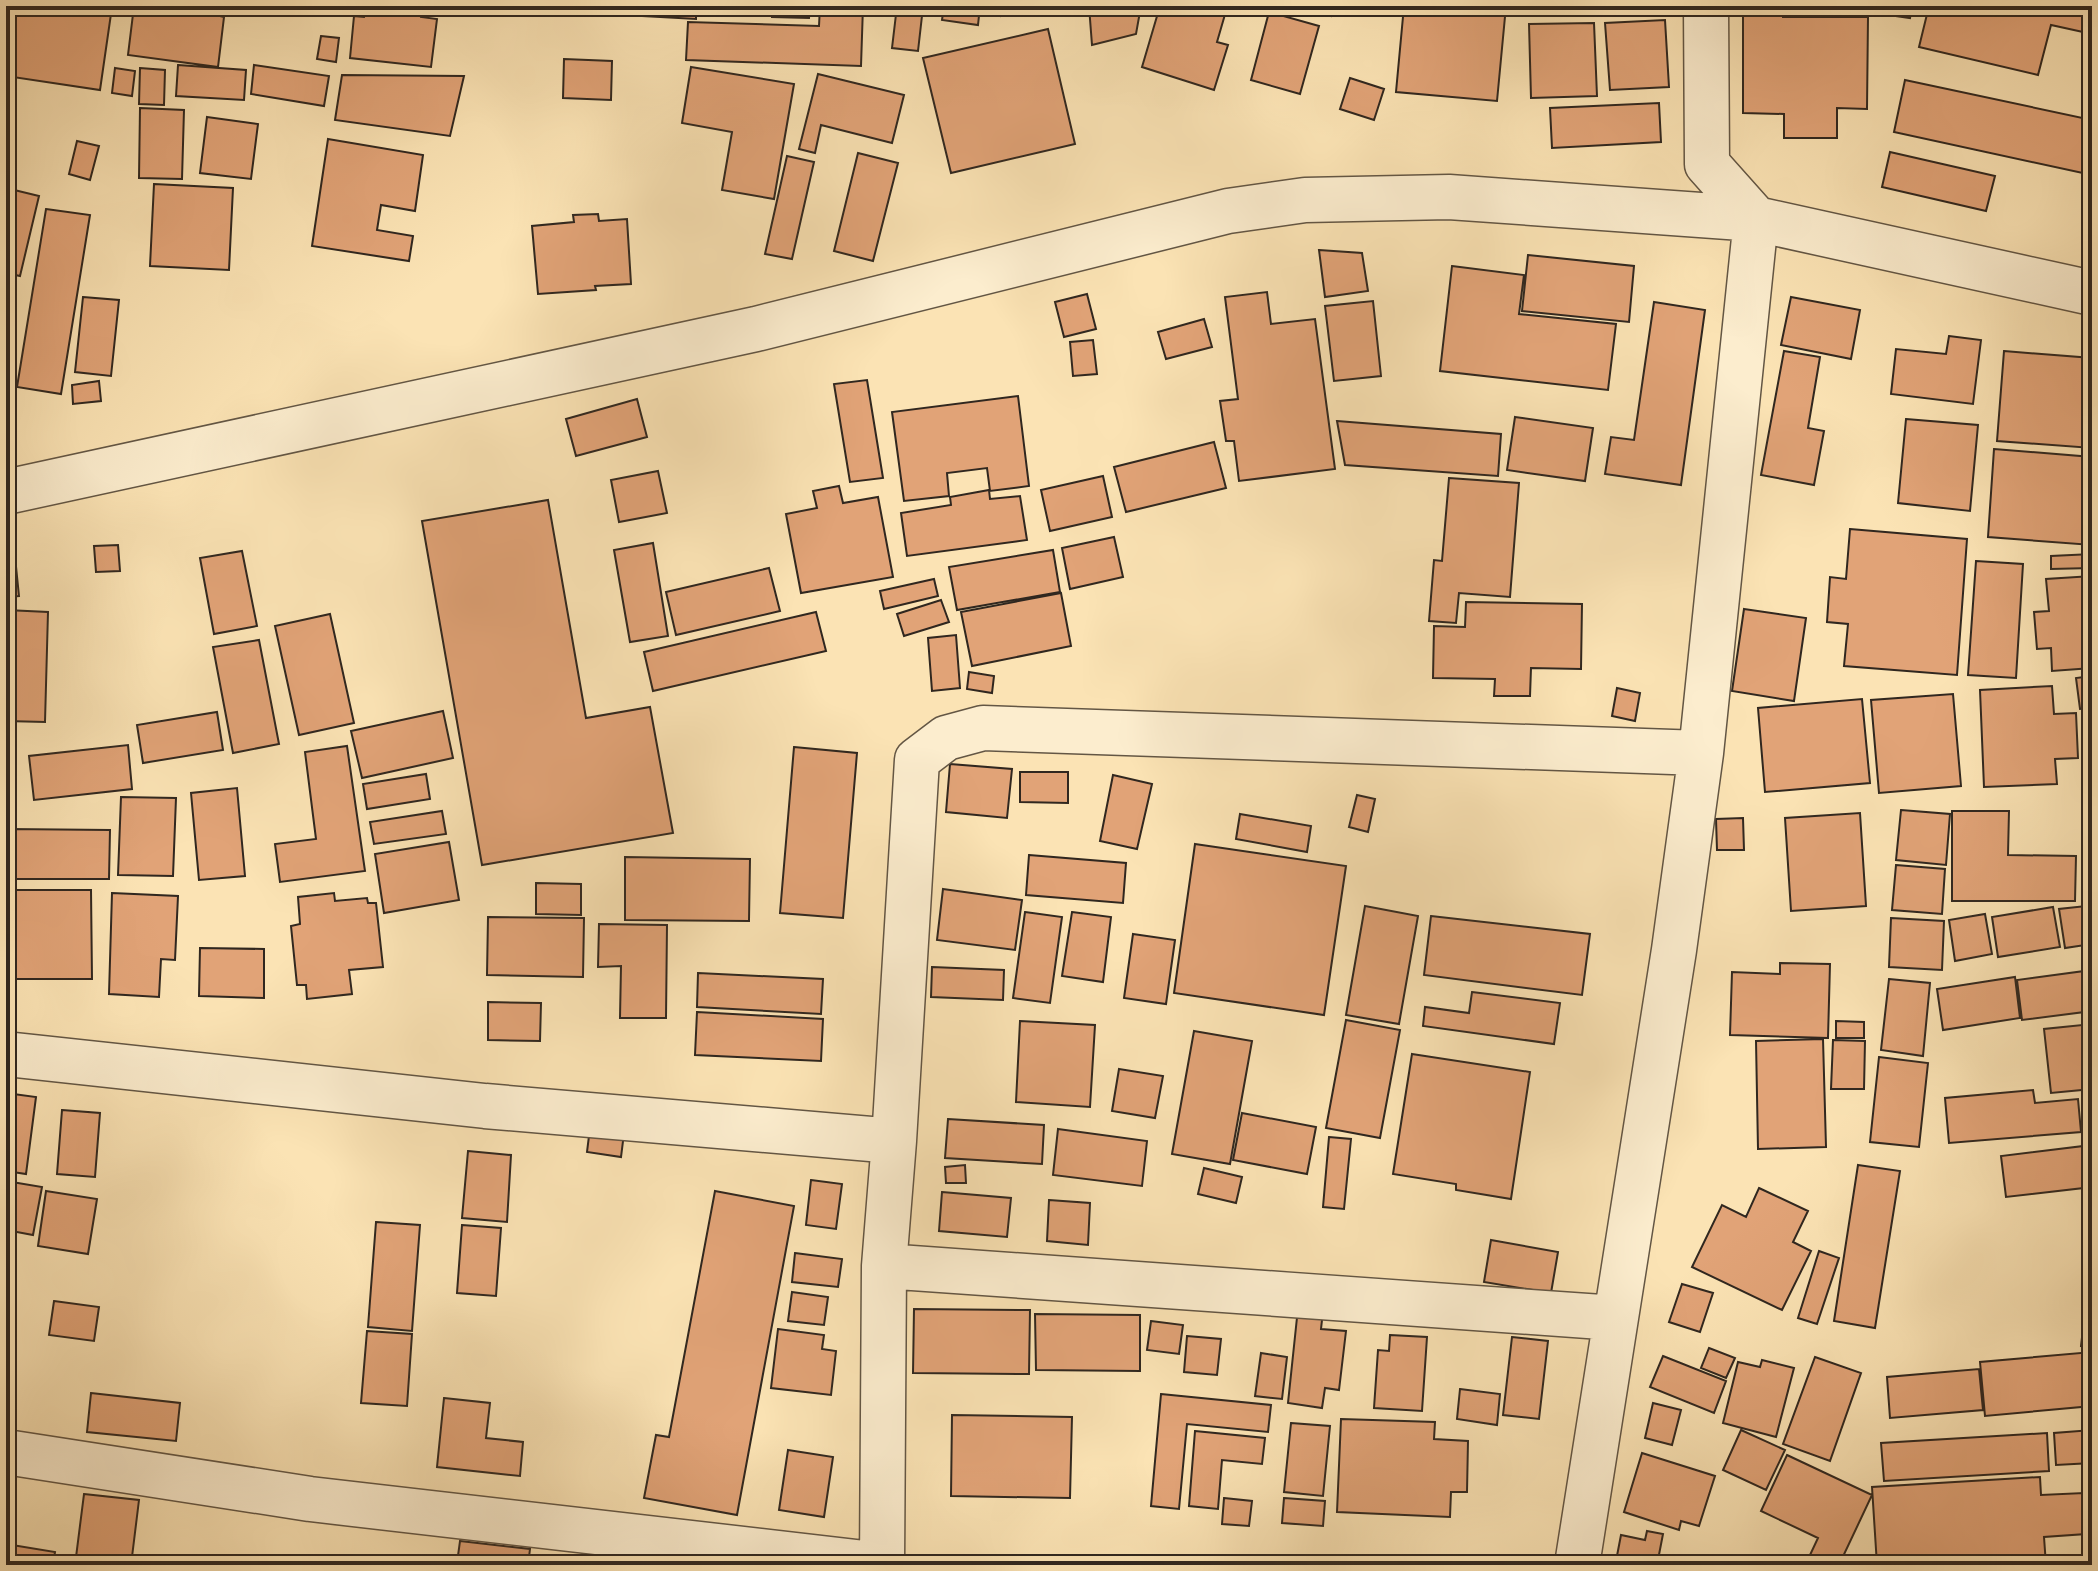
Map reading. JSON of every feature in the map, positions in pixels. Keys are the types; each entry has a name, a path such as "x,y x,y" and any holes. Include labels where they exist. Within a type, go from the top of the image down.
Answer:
{"street":[{"path":"1577,1565 1674,950 1701,753 1756,219 1707,164 1706,6"},
{"path":"6,492 756,329 1228,211 1305,200 1449,197 1756,219 2092,293"},
{"path":"6,1452 310,1499 882,1565 884,1266 917,760 946,738 983,728 1701,753"},
{"path":"6,1054 485,1106 894,1141"},
{"path":"884,1266 1616,1318"}],"building":[{"path":"6,6 11,6 8,27 6,26"},
{"path":"16,6 112,7 100,90 6,76"},
{"path":"134,6 167,10 167,6 217,6 216,15 224,17 218,67 128,55"},
{"path":"366,6 422,6 421,17 437,19 431,67 350,58 354,16 364,17"},
{"path":"644,6 696,6 696,19 643,16"},
{"path":"772,6 810,6 809,18 772,17"},
{"path":"820,6 863,6 861,66 686,60 688,22 819,26"},
{"path":"897,6 923,7 918,51 892,48"},
{"path":"944,6 980,6 978,25 942,20"},
{"path":"998,6 1032,6 1001,16"},
{"path":"1089,6 1141,6 1136,34 1092,45"},
{"path":"1160,6 1209,6 1226,11 1217,42 1228,45 1214,90 1142,67"},
{"path":"1294,6 1333,6 1331,16"},
{"path":"1404,6 1506,6 1497,101 1396,92"},
{"path":"1743,6 1783,6 1783,17 1868,17 1867,109 1837,108 1837,138 1784,138 1784,114 1743,113"},
{"path":"1827,6 1912,6 1910,18"},
{"path":"1929,6 2092,6 2092,34 2051,25 2038,75 1919,47"},
{"path":"1269,12 1319,26 1300,94 1251,80"},
{"path":"1665,20 1669,87 1610,90 1605,23"},
{"path":"1594,23 1597,96 1531,98 1529,24"},
{"path":"1048,29 1075,144 951,173 923,58"},
{"path":"321,36 339,38 336,62 317,59"},
{"path":"564,59 612,61 611,100 563,98"},
{"path":"178,65 246,70 244,100 176,96"},
{"path":"254,65 329,76 324,106 251,94"},
{"path":"691,67 794,84 774,199 722,190 732,132 682,123"},
{"path":"115,68 135,71 132,96 112,93"},
{"path":"140,68 165,70 164,105 139,104"},
{"path":"818,74 904,95 892,143 821,125 815,153 799,149"},
{"path":"342,75 464,76 450,136 335,120"},
{"path":"1350,78 1384,89 1374,120 1340,109"},
{"path":"1905,80 2092,120 2092,175 1894,132"},
{"path":"1659,103 1661,142 1552,148 1550,108"},
{"path":"140,108 184,110 182,179 139,178"},
{"path":"207,117 258,124 251,179 200,173"},
{"path":"328,139 423,155 415,211 381,205 377,230 413,236 409,261 312,246"},
{"path":"77,141 99,146 90,180 69,174"},
{"path":"1890,152 1995,176 1986,211 1882,187"},
{"path":"858,153 898,163 873,261 834,251"},
{"path":"787,156 814,162 792,259 765,254"},
{"path":"154,184 233,188 229,270 150,266"},
{"path":"6,188 39,196 20,276 6,273"},
{"path":"46,209 90,215 61,394 17,387"},
{"path":"598,214 599,221 627,219 631,284 538,294 532,226 574,222 573,215"},
{"path":"1319,250 1362,253 1368,291 1325,297"},
{"path":"1528,255 1634,266 1629,322 1522,311"},
{"path":"1452,266 1524,275 1519,314 1616,324 1608,390 1440,371"},
{"path":"1267,292 1271,324 1315,319 1335,469 1239,481 1234,441 1226,441 1220,401 1238,399 1225,297"},
{"path":"1087,294 1096,329 1064,337 1055,302"},
{"path":"83,297 119,300 111,376 75,372"},
{"path":"1791,297 1860,310 1851,359 1781,345"},
{"path":"1373,301 1381,376 1334,381 1325,306"},
{"path":"1654,302 1705,310 1681,485 1605,474 1611,437 1634,440"},
{"path":"1204,319 1212,347 1166,359 1158,332"},
{"path":"1949,336 1981,340 1973,404 1891,394 1896,349 1946,354"},
{"path":"1093,340 1097,374 1073,376 1070,342"},
{"path":"1784,351 1820,357 1808,428 1824,431 1814,485 1761,475"},
{"path":"2004,351 2092,358 2092,448 1997,441"},
{"path":"867,380 883,478 850,482 834,384"},
{"path":"99,381 101,401 73,404 72,385"},
{"path":"1018,396 1029,486 990,491 987,468 947,473 949,496 904,501 892,412"},
{"path":"637,399 647,437 576,456 566,419"},
{"path":"1515,417 1593,428 1585,481 1507,470"},
{"path":"1906,419 1978,425 1970,511 1898,503"},
{"path":"1337,421 1501,434 1498,476 1345,465"},
{"path":"1214,442 1226,488 1126,512 1114,467"},
{"path":"1994,449 2092,457 2092,545 1988,537"},
{"path":"658,471 667,513 619,522 611,480"},
{"path":"1103,476 1112,517 1050,531 1041,490"},
{"path":"1449,478 1519,483 1510,597 1459,593 1456,623 1429,621 1434,560 1442,561"},
{"path":"839,486 843,503 878,497 893,577 801,593 786,514 817,508 813,491"},
{"path":"989,490 990,499 1020,496 1027,540 907,556 901,513 951,505 950,497"},
{"path":"548,500 586,718 650,707 673,833 482,865 422,521"},
{"path":"1850,529 1967,539 1957,675 1844,666 1848,624 1827,622 1830,577 1846,579"},
{"path":"1114,537 1123,577 1070,589 1062,548"},
{"path":"653,543 668,636 630,642 614,550"},
{"path":"118,545 120,571 96,572 94,546"},
{"path":"6,547 14,547 19,596 6,597"},
{"path":"1053,550 1060,592 957,610 949,567"},
{"path":"242,551 257,626 214,634 200,558"},
{"path":"2092,554 2092,568 2051,569 2051,556"},
{"path":"1976,561 2023,564 2016,678 1968,675"},
{"path":"769,568 780,611 676,635 666,592"},
{"path":"2092,576 2092,668 2052,671 2051,648 2037,649 2034,612 2049,611 2046,579"},
{"path":"934,579 938,596 884,609 880,591"},
{"path":"1061,593 1071,646 972,666 961,612"},
{"path":"941,600 949,622 904,636 897,614"},
{"path":"1466,602 1582,604 1581,669 1531,668 1530,696 1494,696 1495,679 1433,678 1434,626 1465,627"},
{"path":"1744,609 1806,618 1794,701 1732,691"},
{"path":"6,610 48,612 45,722 6,721"},
{"path":"816,612 826,651 653,691 644,652"},
{"path":"330,614 354,723 299,735 275,626"},
{"path":"956,635 960,688 932,691 928,638"},
{"path":"259,640 279,744 233,753 213,647"},
{"path":"969,672 994,676 992,693 967,689"},
{"path":"2092,676 2092,708 2080,709 2076,678"},
{"path":"2052,686 2054,714 2076,713 2078,758 2055,759 2057,784 1984,787 1980,690"},
{"path":"1617,688 1640,693 1635,721 1612,716"},
{"path":"1953,694 1961,786 1879,793 1871,700"},
{"path":"1862,699 1870,783 1765,792 1758,708"},
{"path":"443,711 453,758 362,778 351,731"},
{"path":"217,712 223,750 143,763 137,725"},
{"path":"128,745 132,789 34,800 29,756"},
{"path":"347,746 365,871 280,882 275,844 316,839 305,752"},
{"path":"794,747 857,753 843,918 780,913"},
{"path":"6,749 11,749 7,825 6,824"},
{"path":"950,764 1012,769 1007,818 946,812"},
{"path":"1020,772 1068,772 1068,803 1020,802"},
{"path":"426,774 430,799 367,809 363,784"},
{"path":"1113,775 1152,784 1137,849 1100,841"},
{"path":"237,788 245,876 199,880 191,793"},
{"path":"1357,795 1375,799 1368,832 1349,827"},
{"path":"121,797 176,798 173,876 118,875"},
{"path":"1901,810 1950,814 1946,865 1896,860"},
{"path":"442,811 446,834 374,844 370,822"},
{"path":"1952,811 2009,811 2008,855 2076,856 2075,901 1952,901"},
{"path":"1860,813 1866,906 1791,911 1785,818"},
{"path":"1240,814 1311,826 1307,852 1236,839"},
{"path":"1743,818 1744,850 1717,850 1716,819"},
{"path":"8,829 110,830 109,879 9,879"},
{"path":"449,842 459,900 384,913 375,854"},
{"path":"1195,844 1346,866 1324,1015 1174,993"},
{"path":"1029,855 1126,863 1123,903 1026,895"},
{"path":"625,857 750,859 749,921 625,920"},
{"path":"1896,865 1945,869 1942,914 1892,910"},
{"path":"536,883 581,884 581,915 536,914"},
{"path":"943,889 1022,900 1015,950 937,940"},
{"path":"13,890 91,890 92,979 13,979"},
{"path":"112,893 178,896 175,960 161,959 159,997 109,994"},
{"path":"334,893 335,901 367,898 368,903 376,903 383,967 349,970 352,994 307,999 306,985 297,985 291,926 300,924 298,897"},
{"path":"1365,906 1418,916 1399,1024 1346,1015"},
{"path":"2086,906 2092,944 2065,948 2059,909"},
{"path":"2053,907 2060,947 1998,957 1992,917"},
{"path":"1025,912 1062,917 1050,1003 1013,998"},
{"path":"1072,912 1111,917 1103,982 1062,976"},
{"path":"1985,914 1992,954 1955,961 1949,920"},
{"path":"1431,916 1590,934 1582,995 1424,975"},
{"path":"488,917 584,918 583,977 487,975"},
{"path":"1891,918 1944,921 1942,970 1889,967"},
{"path":"599,924 667,925 666,1018 620,1018 621,966 598,967"},
{"path":"1133,934 1175,940 1166,1004 1124,998"},
{"path":"200,948 264,949 264,998 199,996"},
{"path":"1780,963 1830,964 1828,1038 1730,1035 1732,972 1780,974"},
{"path":"932,967 1004,970 1003,1000 931,997"},
{"path":"2092,970 2092,1011 2022,1020 2017,980"},
{"path":"698,973 823,979 821,1014 697,1007"},
{"path":"2015,977 2020,1018 1943,1030 1937,989"},
{"path":"1889,979 1930,983 1923,1056 1881,1050"},
{"path":"1472,992 1560,1003 1554,1044 1423,1026 1425,1007 1469,1013"},
{"path":"488,1002 541,1003 540,1041 488,1040"},
{"path":"697,1012 823,1019 821,1061 695,1055"},
{"path":"1346,1020 1400,1030 1380,1138 1326,1128"},
{"path":"1020,1021 1095,1025 1090,1107 1016,1102"},
{"path":"1836,1021 1864,1022 1864,1038 1836,1038"},
{"path":"2092,1024 2092,1089 2051,1093 2044,1029"},
{"path":"1194,1031 1252,1041 1230,1164 1172,1154"},
{"path":"1823,1039 1826,1147 1758,1149 1756,1041"},
{"path":"1833,1040 1865,1041 1864,1089 1831,1089"},
{"path":"1412,1054 1530,1072 1511,1199 1456,1190 1456,1184 1393,1174"},
{"path":"1879,1057 1928,1063 1919,1147 1870,1142"},
{"path":"1119,1069 1163,1076 1155,1118 1112,1111"},
{"path":"2033,1090 2035,1103 2078,1099 2081,1132 1949,1143 1945,1098"},
{"path":"6,1093 36,1097 26,1174 6,1171"},
{"path":"62,1110 100,1113 95,1177 57,1174"},
{"path":"1242,1113 1316,1127 1307,1174 1233,1160"},
{"path":"948,1119 1044,1125 1042,1164 945,1158"},
{"path":"590,1128 624,1133 621,1157 587,1152"},
{"path":"1058,1129 1147,1141 1142,1186 1053,1175"},
{"path":"1329,1137 1351,1139 1344,1209 1323,1207"},
{"path":"2092,1145 2092,1187 2006,1197 2001,1156"},
{"path":"468,1151 511,1155 507,1222 462,1218"},
{"path":"965,1165 966,1183 946,1183 945,1167"},
{"path":"1858,1165 1900,1171 1875,1328 1834,1321"},
{"path":"1204,1168 1242,1177 1236,1203 1198,1194"},
{"path":"811,1180 842,1184 836,1229 806,1225"},
{"path":"6,1181 42,1187 33,1235 6,1230"},
{"path":"1759,1188 1808,1211 1793,1242 1811,1251 1782,1310 1692,1267 1722,1205 1746,1217"},
{"path":"46,1191 97,1199 88,1254 38,1246"},
{"path":"715,1191 794,1206 737,1515 644,1498 656,1435 669,1437"},
{"path":"942,1192 1011,1198 1007,1237 939,1231"},
{"path":"1049,1200 1090,1203 1088,1245 1047,1241"},
{"path":"376,1222 420,1225 412,1331 368,1327"},
{"path":"462,1225 501,1228 496,1296 457,1293"},
{"path":"1491,1240 1558,1252 1551,1293 1484,1282"},
{"path":"1819,1251 1839,1258 1817,1324 1798,1318"},
{"path":"795,1253 842,1259 838,1287 792,1282"},
{"path":"1682,1284 1713,1293 1700,1332 1669,1322"},
{"path":"792,1292 828,1297 824,1325 788,1321"},
{"path":"54,1301 99,1307 94,1341 49,1335"},
{"path":"1298,1308 1323,1311 1321,1329 1346,1331 1339,1390 1325,1388 1322,1408 1288,1403"},
{"path":"914,1309 1030,1310 1029,1374 913,1373"},
{"path":"1035,1314 1140,1315 1140,1371 1036,1370"},
{"path":"2084,1320 2092,1321 2092,1347 2081,1346"},
{"path":"1151,1321 1183,1325 1179,1354 1147,1350"},
{"path":"778,1329 824,1335 822,1349 836,1351 831,1395 771,1388"},
{"path":"367,1331 412,1334 407,1406 361,1403"},
{"path":"1390,1335 1427,1337 1422,1411 1374,1408 1378,1350 1389,1351"},
{"path":"1187,1336 1221,1339 1217,1375 1184,1372"},
{"path":"1512,1337 1548,1341 1539,1419 1503,1415"},
{"path":"1709,1348 1735,1358 1726,1378 1701,1368"},
{"path":"2092,1352 2092,1406 1985,1416 1980,1362"},
{"path":"1261,1353 1287,1357 1282,1399 1255,1396"},
{"path":"1663,1356 1726,1381 1714,1413 1650,1387"},
{"path":"1815,1357 1861,1373 1830,1461 1783,1444"},
{"path":"1762,1360 1794,1368 1776,1437 1723,1423 1738,1362 1760,1367"},
{"path":"1979,1369 1983,1410 1890,1418 1887,1377"},
{"path":"1460,1389 1500,1394 1497,1425 1457,1419"},
{"path":"91,1393 180,1403 176,1441 87,1432"},
{"path":"1161,1394 1271,1405 1268,1432 1187,1424 1179,1509 1151,1506"},
{"path":"444,1398 490,1403 486,1438 523,1442 520,1476 437,1467"},
{"path":"1653,1403 1681,1410 1672,1445 1645,1438"},
{"path":"952,1415 1072,1417 1070,1498 951,1496"},
{"path":"1341,1419 1435,1422 1434,1439 1468,1441 1467,1492 1451,1492 1450,1517 1337,1512"},
{"path":"1291,1423 1330,1426 1323,1496 1284,1492"},
{"path":"1741,1430 1785,1450 1766,1490 1723,1470"},
{"path":"2092,1430 2092,1463 2056,1465 2054,1433"},
{"path":"1195,1431 1265,1438 1262,1464 1222,1460 1218,1509 1189,1506"},
{"path":"2047,1433 2049,1471 1884,1481 1881,1443"},
{"path":"788,1450 833,1457 824,1517 779,1510"},
{"path":"1642,1453 1715,1476 1699,1526 1681,1521 1679,1530 1624,1512"},
{"path":"1787,1455 1872,1495 1839,1565 1810,1555 1818,1538 1761,1511"},
{"path":"2040,1477 2041,1495 2084,1493 2086,1534 2044,1537 2046,1565 1877,1565 1872,1487"},
{"path":"84,1494 139,1500 131,1565 75,1565"},
{"path":"1224,1498 1252,1501 1249,1526 1222,1524"},
{"path":"1284,1498 1325,1501 1323,1526 1282,1523"},
{"path":"1647,1531 1663,1534 1657,1565 1616,1561 1621,1535 1645,1540"},
{"path":"460,1541 530,1549 528,1565 457,1563"},
{"path":"6,1544 55,1552 53,1565 6,1565"},
{"path":"1667,1559 1692,1565 1666,1565"}]}
